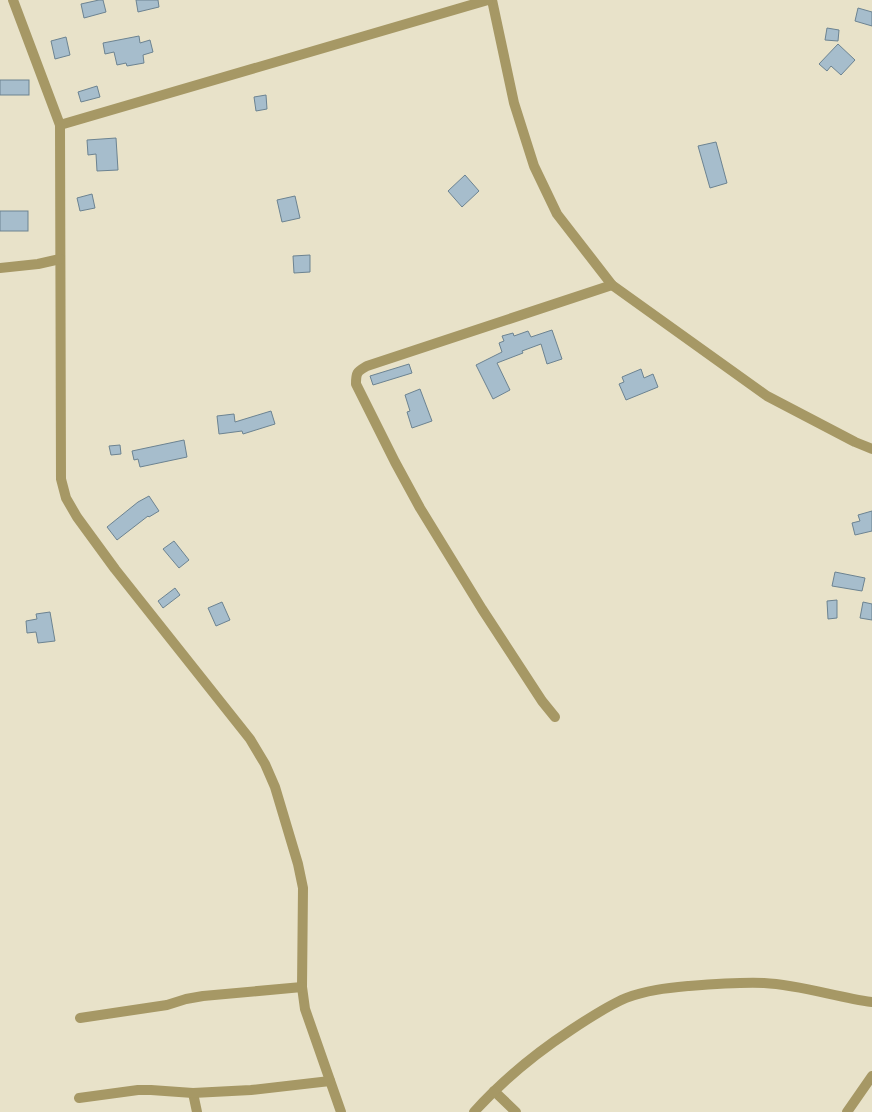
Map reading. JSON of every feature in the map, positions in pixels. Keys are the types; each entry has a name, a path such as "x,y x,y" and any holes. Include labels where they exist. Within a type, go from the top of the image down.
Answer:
{"street":[{"path":"13,0 60,125 61,478 66,498 76,517 115,569 250,739 265,764 276,787 302,882 302,987 305,1009 341,1112"},
{"path":"60,125 488,0"},
{"path":"492,0 514,103 534,166 557,214 612,285 767,396 854,442 872,449"},
{"path":"0,268 38,264 60,259"},
{"path":"555,717 542,701 420,508 356,384 356,376 358,371 367,366 612,285"},
{"path":"474,1112 494,1091 544,1048 603,1009 627,998 643,993 662,989 712,984 766,983 794,987 853,1000 872,1002"},
{"path":"80,1018 163,1006 186,999 212,995 302,987"},
{"path":"79,1098 145,1090 193,1093 251,1090 330,1081"},
{"path":"847,1112 870,1082"},
{"path":"494,1091 516,1112"},
{"path":"193,1093 197,1112"}],"building":[{"path":"103,0 106,12 84,18 81,4"},
{"path":"136,0 158,0 159,7 138,12"},
{"path":"858,8 872,12 872,26 855,21"},
{"path":"827,28 839,30 838,41 825,40"},
{"path":"139,36 140,43 150,40 153,52 143,55 144,63 127,66 126,63 117,65 114,52 105,54 103,43"},
{"path":"66,37 70,55 55,59 51,41"},
{"path":"838,44 855,60 841,75 831,66 827,71 819,64"},
{"path":"0,80 29,80 29,95 0,95"},
{"path":"97,86 100,97 81,102 78,92"},
{"path":"266,95 267,109 256,111 254,97"},
{"path":"116,138 118,170 97,171 96,154 88,155 87,140"},
{"path":"716,142 727,183 710,188 698,146"},
{"path":"465,175 479,191 462,207 448,191"},
{"path":"92,194 95,208 80,211 77,198"},
{"path":"295,196 300,218 282,222 277,200"},
{"path":"0,211 28,211 28,231 0,231"},
{"path":"310,255 310,272 294,273 293,256"},
{"path":"552,330 562,359 547,364 541,344 497,363 510,390 493,399 476,365 502,352 499,343 504,341 502,336 513,333 514,336 528,331 531,337"},
{"path":"409,364 412,373 373,385 370,376"},
{"path":"641,369 644,378 653,374 658,387 626,400 619,384 624,382 622,377"},
{"path":"420,389 432,421 412,428 407,412 410,411 405,395"},
{"path":"271,411 275,424 243,434 242,431 219,434 217,416 234,414 235,422"},
{"path":"184,440 187,457 140,467 138,459 134,460 132,451"},
{"path":"120,445 121,454 111,455 109,446"},
{"path":"149,496 159,511 149,517 148,516 117,540 107,527 138,502"},
{"path":"872,511 872,531 855,535 852,523 860,521 858,515"},
{"path":"174,541 189,560 179,568 163,549"},
{"path":"835,572 865,578 862,591 832,586"},
{"path":"175,588 180,595 163,608 158,601"},
{"path":"837,600 837,618 828,619 827,601"},
{"path":"222,602 230,620 216,626 208,608"},
{"path":"863,602 872,604 872,620 860,618"},
{"path":"50,612 55,641 38,643 36,632 27,633 26,621 37,619 36,614"}]}
